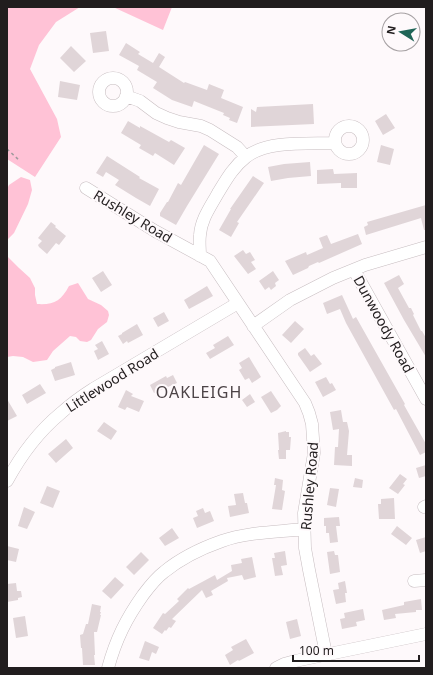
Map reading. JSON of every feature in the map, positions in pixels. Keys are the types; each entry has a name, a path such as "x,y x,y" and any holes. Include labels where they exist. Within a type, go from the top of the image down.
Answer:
{"street":[{"path":"126,96 140,102 156,113 167,118 201,126 210,130 237,147 246,157"},
{"path":"200,256 199,235 207,212 230,174 246,157 257,150 281,145 334,143"},
{"name":"Rushley Road","path":"86,188 155,231 210,261 305,404 312,424 314,453 304,513 305,548 326,654"},
{"path":"253,326 290,300 334,278 365,265 426,247"},
{"name":"Dunwoody Road","path":"354,270 426,398"},
{"name":"Littlewood Road","path":"7,481 11,466 60,413 106,381 238,303"},
{"path":"108,668 118,636 133,609 162,573 176,563 223,540 248,535 304,529"},
{"path":"276,668 295,661 426,634"}],"path":[{"path":"7,149 20,162"}],"shaded area":[{"path":"7,7 80,7 56,22 39,45 30,69 57,119 61,137 35,177 7,159"},
{"path":"113,7 172,7 163,30"},
{"path":"21,177 30,180 32,190 28,204 14,233 7,240 7,189 9,185"},
{"path":"7,256 30,278 35,288 37,304 48,304 60,299 69,286 78,283 88,299 101,305 108,311 109,315 107,322 98,329 91,340 87,342 80,341 76,337 70,336 53,351 47,360 33,362 23,357 7,357"}],"building":[{"path":"106,31 109,51 93,53 90,33"},
{"path":"126,43 140,52 138,54 153,63 159,53 165,57 159,67 184,83 185,82 207,90 209,84 224,90 221,98 243,107 237,123 229,120 230,118 223,115 224,113 194,101 192,107 172,100 153,88 157,82 137,70 139,66 119,55"},
{"path":"71,46 86,61 74,72 60,58"},
{"path":"60,81 80,85 77,100 58,97"},
{"path":"313,104 314,124 251,127 251,109 256,112 257,107"},
{"path":"386,114 395,128 383,135 375,121"},
{"path":"128,121 169,142 171,140 185,148 174,165 155,153 153,156 139,148 141,145 121,133"},
{"path":"204,145 219,154 176,225 160,216 160,213 168,202 178,183 181,185"},
{"path":"381,145 394,149 390,165 377,162"},
{"path":"107,156 140,177 139,178 159,189 150,206 115,185 119,180 106,172 103,177 96,173"},
{"path":"310,162 311,176 271,181 268,167"},
{"path":"333,169 334,174 357,173 357,188 341,188 341,183 317,184 317,170"},
{"path":"253,176 264,183 237,222 239,223 231,237 219,230 230,209"},
{"path":"426,205 426,230 424,230 421,218 366,235 364,227 368,225 367,222"},
{"path":"51,222 66,236 59,245 56,243 47,254 39,247 38,245 42,241 38,238"},
{"path":"358,234 362,244 309,266 308,268 293,275 285,261 306,252 307,255 323,248 319,238 327,235 331,244"},
{"path":"243,250 246,254 250,252 255,260 251,262 256,269 248,274 234,256"},
{"path":"103,271 112,285 101,292 92,278"},
{"path":"273,271 279,280 275,283 276,286 271,290 269,287 265,290 259,281"},
{"path":"399,275 404,284 398,288 409,308 411,308 421,331 426,338 426,357 384,283"},
{"path":"207,286 213,296 189,309 184,300"},
{"path":"342,295 353,319 356,317 405,404 404,405 426,444 426,452 420,455 396,409 394,410 346,323 340,309 327,314 323,303"},
{"path":"164,312 169,321 158,327 153,318"},
{"path":"295,321 304,329 291,343 282,335"},
{"path":"137,324 143,335 123,344 118,336"},
{"path":"228,336 234,345 210,359 206,353 215,348 213,345"},
{"path":"102,341 109,354 98,360 94,351 98,349 95,345"},
{"path":"305,348 311,356 314,354 322,364 310,372 298,355 298,353"},
{"path":"249,357 261,377 252,383 249,378 245,380 239,370 242,368 239,363"},
{"path":"71,362 75,375 55,381 51,370 55,367"},
{"path":"173,375 177,383 154,393 150,385 166,376 167,378"},
{"path":"326,377 336,390 323,397 315,382"},
{"path":"40,384 46,393 27,404 22,395"},
{"path":"126,390 133,394 131,396 144,401 139,412 127,407 125,410 118,407"},
{"path":"271,391 281,406 271,413 261,397"},
{"path":"250,394 255,402 247,407 242,400"},
{"path":"7,399 17,416 7,421"},
{"path":"341,410 343,422 347,422 349,431 347,455 352,455 352,466 334,465 335,447 338,447 339,429 333,430 330,412"},
{"path":"104,422 117,431 111,440 97,431"},
{"path":"286,431 289,432 289,437 291,437 290,450 286,450 286,459 279,459 278,433"},
{"path":"66,439 73,448 56,463 48,454"},
{"path":"426,465 426,476 419,478 416,468"},
{"path":"400,474 407,479 403,484 405,485 398,494 389,488"},
{"path":"275,478 283,480 282,490 285,491 282,510 272,509 276,485 274,485"},
{"path":"355,478 363,480 362,488 353,487"},
{"path":"47,486 60,491 53,508 40,503"},
{"path":"330,488 339,489 336,507 327,505"},
{"path":"243,493 249,513 230,517 228,506 236,505 234,494"},
{"path":"394,498 395,519 379,519 378,504 381,504 381,499"},
{"path":"24,507 35,512 27,529 18,526"},
{"path":"203,508 205,513 210,511 214,521 197,528 193,518 198,516 196,511"},
{"path":"339,517 340,526 336,526 338,542 330,543 329,533 326,533 326,526 324,526 324,518"},
{"path":"397,526 412,538 406,545 391,534"},
{"path":"172,528 179,538 165,546 159,538"},
{"path":"426,537 426,551 420,553 416,540"},
{"path":"7,546 19,549 16,562 7,560"},
{"path":"285,551 287,565 281,566 283,575 275,576 272,558 275,558 274,553"},
{"path":"334,551 335,555 338,555 340,572 330,574 327,552"},
{"path":"141,552 149,560 134,575 126,567"},
{"path":"252,557 256,577 244,580 242,575 227,578 228,581 211,591 213,595 206,598 202,590 172,619 176,621 171,628 169,627 162,634 153,628 163,613 165,614 179,601 177,599 188,588 189,589 215,575 217,580 232,571 231,565 242,563 241,559"},
{"path":"115,577 124,585 111,599 102,591"},
{"path":"345,581 347,593 345,593 346,602 336,604 333,590 339,589 338,583"},
{"path":"16,583 17,591 21,591 22,597 18,598 18,600 7,602 7,584"},
{"path":"421,599 422,610 395,614 396,618 384,620 382,610 404,605 404,602"},
{"path":"92,604 101,606 101,615 97,632 94,632 95,665 83,665 80,635 83,634 86,624 88,624"},
{"path":"363,609 365,620 356,622 357,626 342,629 340,619 345,618 344,613"},
{"path":"25,616 28,636 16,638 13,618"},
{"path":"297,619 301,636 290,639 286,622"},
{"path":"246,639 254,653 230,665 225,655 233,650 231,647"},
{"path":"145,641 159,647 156,654 152,652 149,661 139,658"}],"district":[{"name":"OAKLEIGH","path":"199,392"}]}
